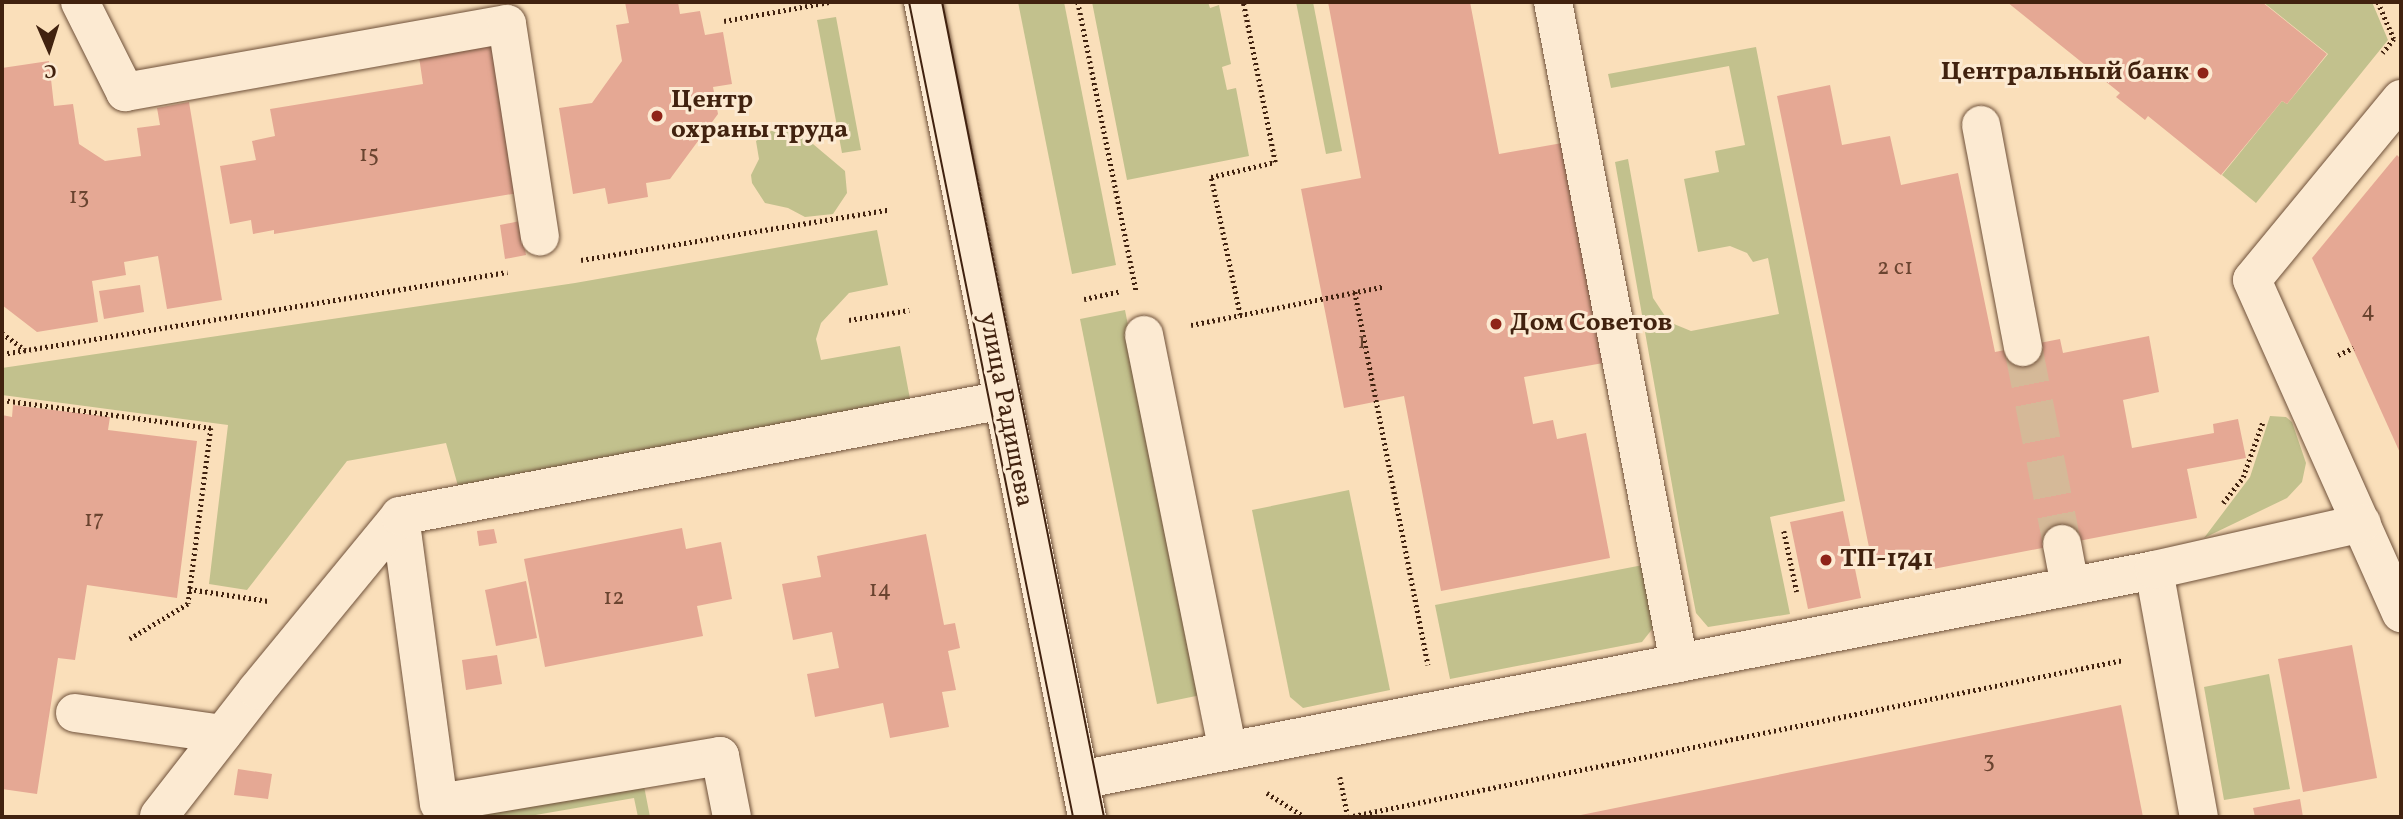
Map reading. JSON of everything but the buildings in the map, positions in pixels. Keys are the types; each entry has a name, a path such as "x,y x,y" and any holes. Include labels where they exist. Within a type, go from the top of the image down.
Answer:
{"street":[{"path":"80,2 125,92 506,24 540,236"},
{"name":"улица Радищева","path":"923,2 1087,817"},
{"path":"1553,2 1679,663"},
{"path":"2401,99 2252,280 2401,613"},
{"path":"1981,125 2023,347"},
{"path":"1144,335 1228,751"},
{"path":"159,816 400,516 1003,400"},
{"path":"400,516 438,810 720,755 732,817"},
{"path":"1080,780 2070,586 2362,523"},
{"path":"2062,544 2070,586"},
{"path":"2154,569 2199,817"},
{"path":"75,713 223,734"}],"path":[{"path":"723,22 830,2"},
{"path":"1078,2 1144,335 1382,287"},
{"path":"1240,315 1211,177 1275,162 1243,2"},
{"path":"575,261 888,210"},
{"path":"2,354 520,270"},
{"path":"1084,299 1135,288"},
{"path":"1355,292 1419,625"},
{"path":"849,320 909,310"},
{"path":"2,333 26,351"},
{"path":"2,400 211,428 188,604 130,639"},
{"path":"1784,531 1799,605"},
{"path":"190,589 323,610"},
{"path":"1348,817 2133,658"}],"shaded area":[{"path":"1018,2 1064,2 1116,265 1072,274"},
{"path":"1092,2 1208,2 1210,8 1219,5 1231,64 1222,67 1227,90 1236,88 1249,156 1127,180"},
{"path":"1296,2 1313,2 1342,151 1326,154"},
{"path":"2263,2 2372,2 2388,40 2256,203 2222,175 2282,101 2287,104 2328,54"},
{"path":"836,17 861,150 842,153 817,20"},
{"path":"1756,47 1845,501 1770,517 1790,614 1708,627 1696,613 1615,162 1628,159 1653,298 1669,322 1691,331 1779,314 1768,258 1753,262 1747,253 1730,246 1698,252 1684,179 1719,172 1715,151 1745,145 1729,66 1611,88 1608,74"},
{"path":"794,128 845,171 847,193 833,214 805,217 788,208 765,203 752,183 751,175 759,159 756,141 774,129"},
{"path":"877,230 888,285 849,293 821,323 816,339 821,360 900,346 910,399 458,486 446,443 347,461 247,590 209,584 228,425 2,395 2,368 575,283"},
{"path":"1125,310 1201,695 1157,704 1080,319"},
{"path":"2270,416 2286,417 2292,422 2306,463 2302,482 2287,498 2204,538 2250,477"},
{"path":"1349,490 1390,690 1303,708 1290,697 1252,510"},
{"path":"1643,565 1653,628 1642,642 1450,679 1435,605"},
{"path":"2269,674 2290,789 2224,800 2204,687"},
{"path":"644,786 650,817 638,817 634,798 524,817 465,817"}],"tunnel":[{"path":"2023,347 2062,544"}],"tram line":[{"path":"909,2 1073,817"},
{"path":"942,2 1104,817"}],"place":[{"name":"Центральный банк","path":"2203,73"},
{"name":"Центр охраны труда","path":"657,116"},
{"name":"Дом Советов","path":"1496,324"},
{"name":"ТП-1741","path":"1826,560"}]}
